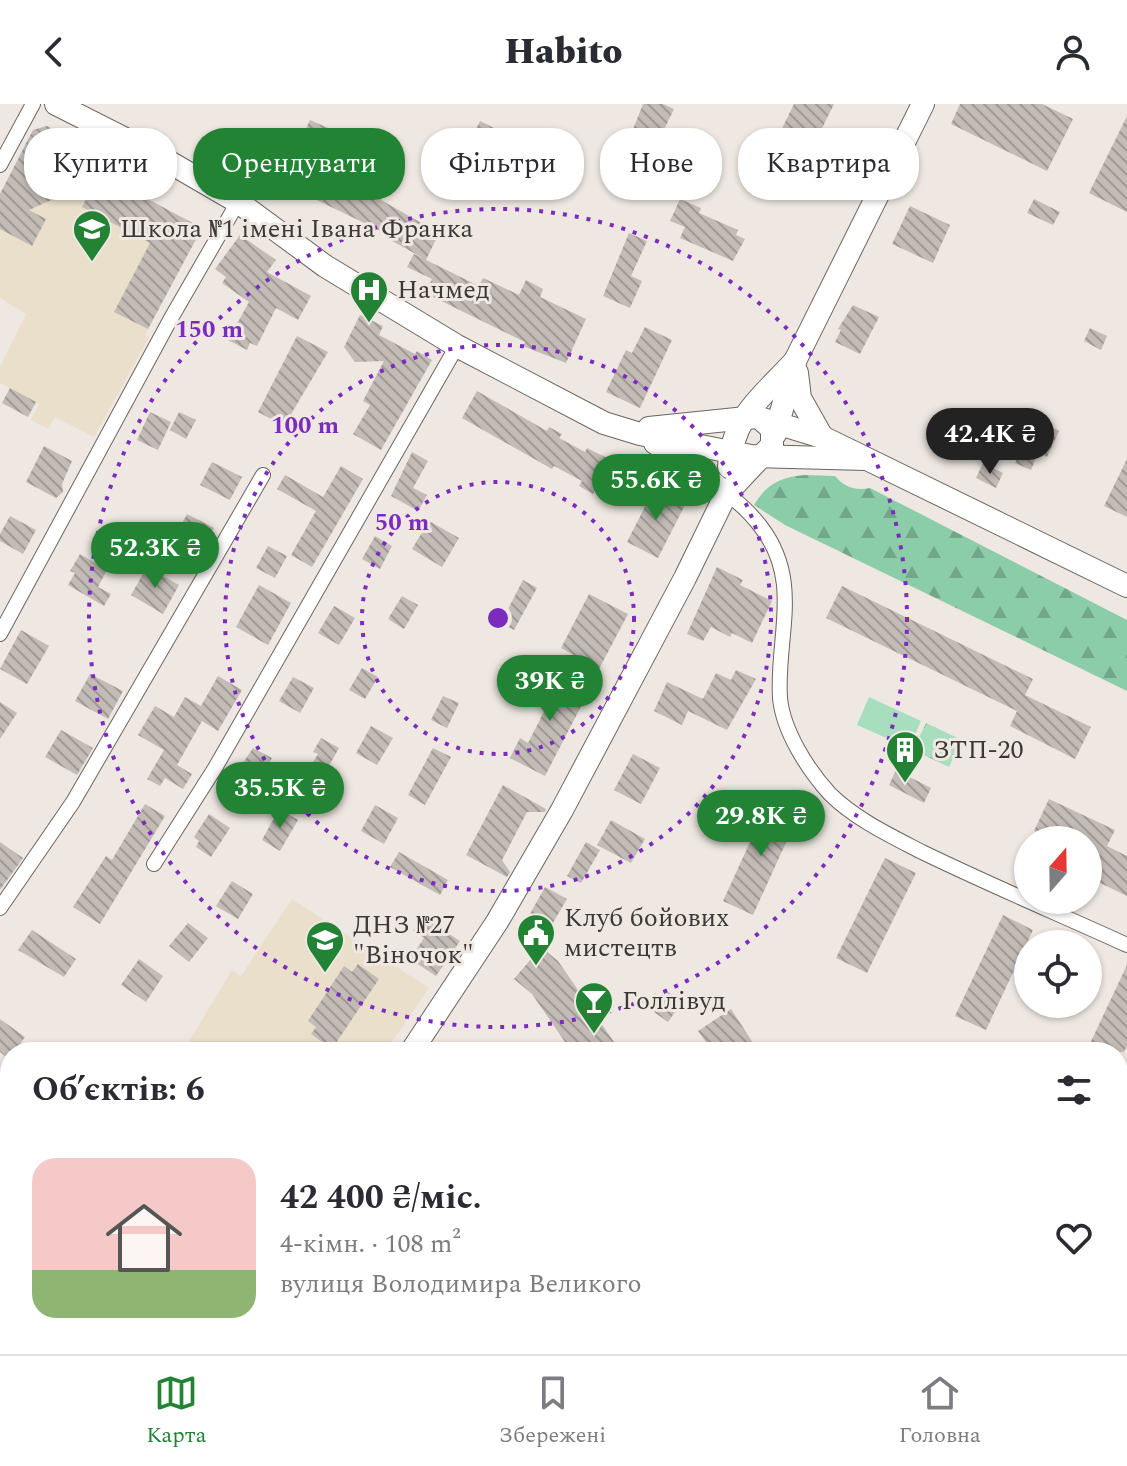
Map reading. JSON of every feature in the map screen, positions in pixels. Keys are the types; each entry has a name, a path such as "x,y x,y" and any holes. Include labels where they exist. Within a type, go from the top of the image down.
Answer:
{"main road":[{"path":"56,104 157,155 238,202 325,266 457,346 604,423 630,431 691,464 726,494"},
{"path":"418,1042 497,922 562,810 685,578 752,434 796,359 923,104"},
{"path":"752,434 796,359"},
{"path":"796,359 800,398 822,437"},
{"path":"630,431 670,427 752,434 866,459"},
{"path":"630,431 822,437 1127,586"}],"street":[{"path":"0,165 33,104"},
{"path":"0,634 170,320 238,202"},
{"path":"154,864 215,768 457,346"},
{"path":"0,908 73,802 263,475"},
{"path":"726,494 750,513 765,532 783,571 786,592 782,707 804,758 830,794 862,819 903,842 1127,945"}],"shaded area":[{"name":"Школа №1 імені Івана Франка","path":"24,147 24,200 150,200 202,228 145,335 149,337 94,437 55,417 48,429 31,420 39,404 0,383 0,367 26,314 0,298 0,194"},
{"name":"ДНЗ №27 \"Віночок\"","path":"292,899 429,988 392,1042 189,1042 232,970 241,976"}],"green space":[{"path":"805,475 835,476 851,487 870,488 1127,620 1127,691 785,525 754,505 775,483"},
{"path":"869,697 921,721 909,748 857,725"},
{"path":"926,723 962,740 949,767 913,750"}],"building":[{"path":"643,104 663,104 674,109 665,128 634,128"},
{"path":"794,104 834,104 822,128 782,128"},
{"path":"960,104 1042,104 1073,119 1047,171 951,124"},
{"path":"1127,116 1127,212 1089,193"},
{"path":"310,120 328,128 306,128"},
{"path":"480,121 494,128 476,128"},
{"path":"24,147 24,200 51,200 29,210 46,219 32,246 0,229 0,194"},
{"path":"1034,199 1060,212 1053,225 1027,213"},
{"path":"86,200 149,200 202,228 148,329 114,312 150,243 82,207"},
{"path":"317,200 381,200 439,233 426,260 479,286 483,278 519,295 526,280 543,289 540,297 586,319 566,363 523,346 525,342 425,293 432,279 407,267 414,254 423,258 385,237 387,234"},
{"path":"680,200 682,200 701,208 699,213 738,230 736,235 745,239 733,261 680,238 685,227 670,221"},
{"path":"910,206 950,225 933,263 892,244"},
{"path":"629,233 647,241 631,276 642,281 630,308 603,296"},
{"path":"240,235 276,260 267,272 311,296 298,320 276,308 257,346 250,343 247,350 228,340 249,302 222,283 226,277 215,269"},
{"path":"853,305 879,317 860,354 835,342 841,330 838,329"},
{"path":"360,315 383,326 379,335 432,360 381,450 353,434 370,405 363,401 384,361 355,362 344,347"},
{"path":"645,327 672,340 640,408 606,392 626,350 632,353"},
{"path":"1090,328 1107,336 1101,350 1084,341"},
{"path":"297,336 328,352 284,426 258,412"},
{"path":"10,388 36,402 28,417 2,403"},
{"path":"477,391 547,431 549,427 562,434 559,438 585,452 587,448 611,460 593,494 579,486 582,481 554,466 552,469 462,418"},
{"path":"150,412 171,422 158,450 137,440"},
{"path":"179,412 196,420 186,439 170,430"},
{"path":"1027,416 1059,431 1047,457 1038,453 1031,470 1015,463 1024,446 1015,442"},
{"path":"44,446 72,461 62,484 63,492 56,498 26,482"},
{"path":"412,452 428,461 413,488 427,495 418,511 391,496"},
{"path":"1127,459 1127,517 1104,506"},
{"path":"212,462 242,477 230,500 200,485"},
{"path":"983,463 1003,473 996,488 976,478"},
{"path":"341,466 363,479 312,567 291,555 316,511 277,489 285,475 323,497"},
{"path":"655,487 686,503 658,558 627,542"},
{"path":"187,514 214,528 200,553 174,538"},
{"path":"10,516 36,530 23,554 0,541 0,534"},
{"path":"429,521 459,538 442,567 412,549"},
{"path":"375,536 392,546 380,569 362,559"},
{"path":"268,546 287,556 275,578 256,568"},
{"path":"80,554 107,570 98,587 111,594 104,606 68,585 75,573 70,571"},
{"path":"147,567 179,585 163,614 131,595"},
{"path":"717,567 743,580 740,585 772,601 752,643 732,633 730,637 711,627 703,641 687,634"},
{"path":"523,580 537,588 514,630 501,623"},
{"path":"259,585 291,603 268,645 236,627"},
{"path":"842,586 1033,679 1025,695 1091,727 1075,759 1010,726 1017,711 826,618"},
{"path":"589,594 628,614 599,669 561,648"},
{"path":"402,596 418,605 404,629 388,619"},
{"path":"334,606 355,618 339,645 318,633"},
{"path":"21,630 49,646 27,684 0,669"},
{"path":"362,668 378,677 365,699 349,690"},
{"path":"542,669 588,693 545,776 510,758 520,738 528,743 551,698 533,688"},
{"path":"736,670 756,679 727,730 688,711 682,725 654,711 667,682 703,699 716,673 731,680"},
{"path":"90,674 123,691 108,719 75,701"},
{"path":"218,676 242,690 218,731 202,721 177,765 192,774 183,789 165,778 160,786 147,779 164,750 138,735 155,706 174,717 185,697 201,706"},
{"path":"293,677 314,688 300,713 279,701"},
{"path":"443,696 459,703 447,728 431,720"},
{"path":"0,702 17,713 0,739"},
{"path":"371,726 393,738 377,765 356,753"},
{"path":"61,730 93,748 77,775 45,757"},
{"path":"321,738 339,748 322,778 308,770 318,754 313,752"},
{"path":"253,748 272,758 265,771 274,776 266,790 236,773"},
{"path":"433,748 451,757 425,805 408,795"},
{"path":"633,754 660,768 641,804 614,790"},
{"name":"ЗТП-20","path":"896,770 931,788 924,803 889,785"},
{"path":"503,785 546,809 545,812 527,812 502,860 510,872 507,877 466,855"},
{"path":"1049,799 1115,830 1107,846 1127,856 1127,896 1102,884 1102,826 1036,826"},
{"path":"769,801 799,814 753,915 723,901"},
{"path":"145,804 165,816 100,924 73,907 106,856 112,860"},
{"path":"375,805 398,818 384,844 361,831"},
{"path":"279,809 298,820 280,851 262,840"},
{"path":"209,814 230,828 211,857 196,847 199,841 194,837"},
{"path":"611,820 645,839 631,863 597,845"},
{"path":"0,842 23,858 0,890"},
{"path":"586,842 600,850 581,883 567,876"},
{"path":"399,852 448,880 440,895 390,867"},
{"path":"885,858 916,873 867,973 836,958"},
{"path":"232,881 253,894 238,919 216,906"},
{"path":"545,887 567,899 547,933 526,921"},
{"path":"1003,915 1033,930 1014,930 1014,970 986,1030 955,1016"},
{"path":"423,917 460,941 436,976 410,959 424,938 413,931"},
{"path":"188,923 208,938 189,962 169,946"},
{"path":"32,930 76,959 64,977 18,950"},
{"path":"541,947 558,961 614,1042 565,1042 532,994 514,979"},
{"path":"139,959 163,976 146,1002 121,985"},
{"path":"358,964 379,979 337,1042 322,1042 311,1034 316,1027 308,1021 344,966 352,972"},
{"path":"1127,965 1127,1042 1091,1042"},
{"path":"668,992 682,1002 668,1022 654,1012"},
{"path":"731,1009 752,1042 706,1042 698,1031"},
{"path":"0,1019 25,1037 21,1042 0,1042"}],"place":[{"name":"Школа №1 імені Івана Франка","path":"92,263"},
{"name":"Начмед","path":"369,324"},
{"name":"ЗТП-20","path":"905,784"},
{"name":"Клуб бойових мистецтв","path":"536,967"},
{"name":"ДНЗ №27 \"Віночок\"","path":"325,974"},
{"name":"Голлівуд","path":"594,1035"}]}
